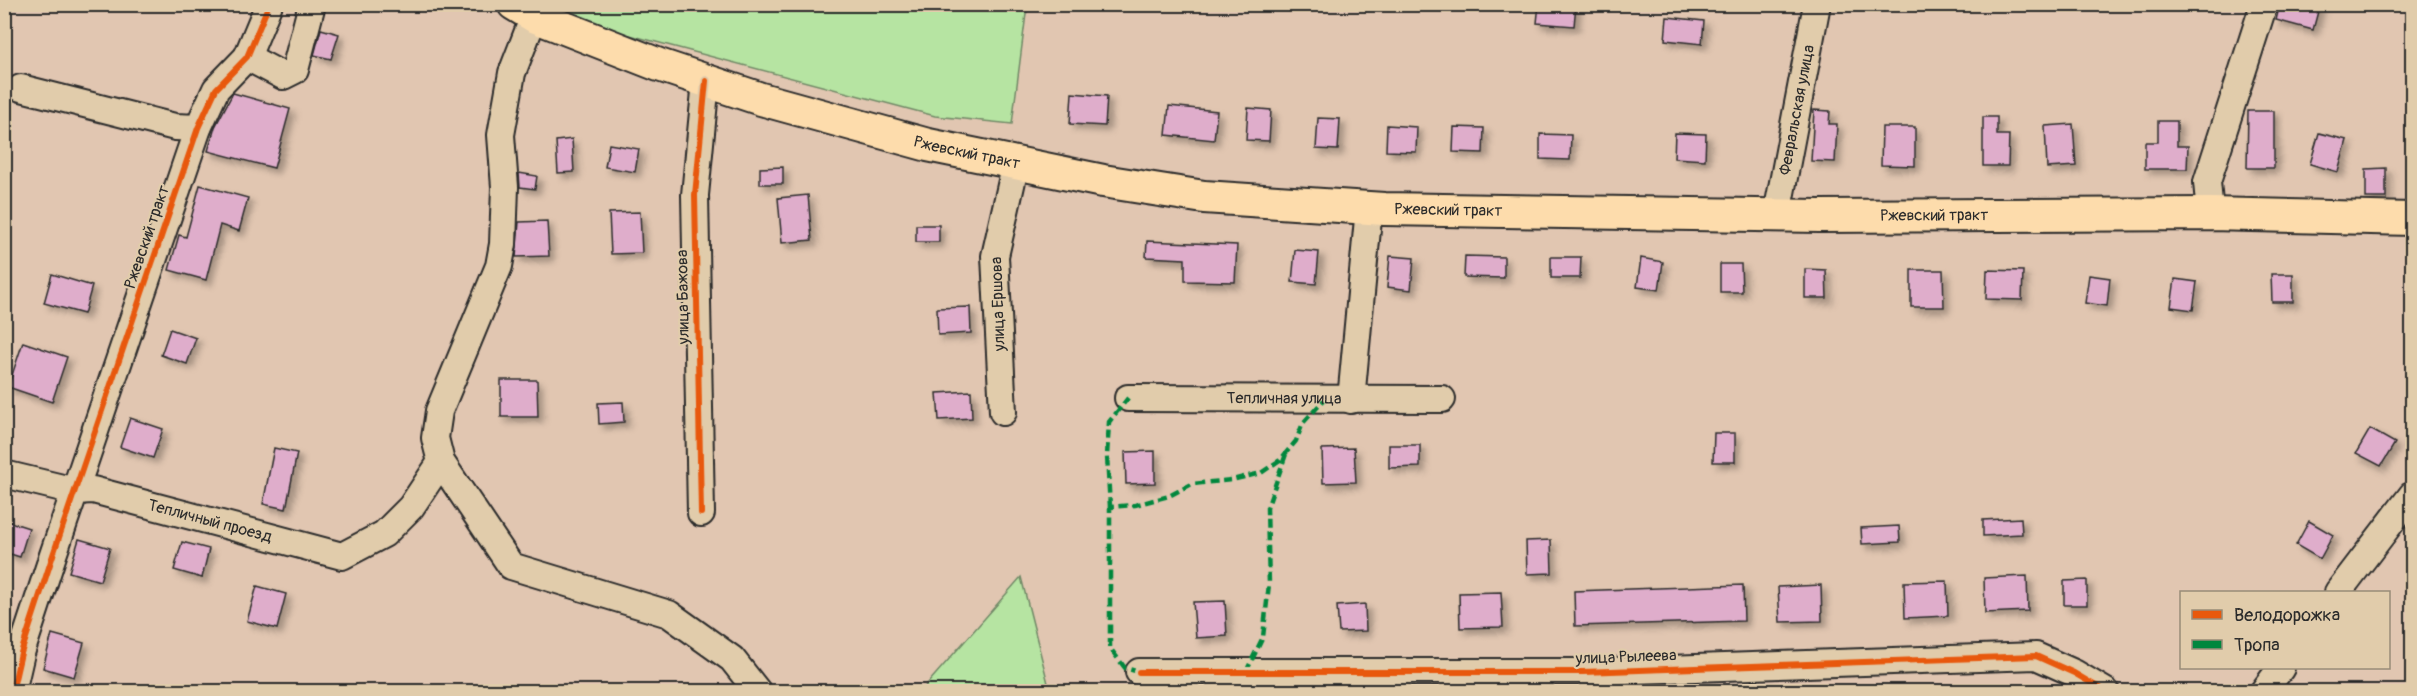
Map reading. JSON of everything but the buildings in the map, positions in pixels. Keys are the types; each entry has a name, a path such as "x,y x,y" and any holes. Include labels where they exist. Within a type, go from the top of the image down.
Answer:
{"main road":[{"name":"Ржевский тракт","path":"524,10 659,65 706,81 761,99 928,145 1103,181 1204,197 1369,208 1777,214 2210,214 2412,219"}],"street":[{"name":"Ржевский тракт","path":"75,491 198,128 216,89 247,57 269,4"},
{"path":"247,57 283,76 295,70 312,4"},
{"name":"Февральская улица","path":"1777,214 1817,4"},
{"path":"2210,214 2207,182 2264,4"},
{"path":"524,10 501,135 505,187 499,266 439,411 435,438 441,462 511,566 669,614 732,659 759,692"},
{"name":"улица Бажова","path":"701,513 695,195 706,81"},
{"path":"21,88 175,127 198,128"},
{"name":"улица Ершова","path":"1003,412 995,256 1016,163"},
{"path":"1351,400 1369,208"},
{"name":"Тепличная улица","path":"1128,398 1442,399"},
{"name":"Тепличный проезд","path":"4,474 75,491 93,490 342,556 384,534 411,507 441,462"},
{"path":"12,692 21,653 75,491"},
{"path":"2339,591 2412,495"},
{"name":"улица Рылеева","path":"1138,672 1582,672 1698,680 2036,656 2074,673 2106,692"},
{"path":"2263,692 2280,669"}],"green space":[{"path":"544,5 1031,5 1026,14 1012,124 935,116 566,18"},
{"path":"1021,577 1050,691 921,691"}],"marked path":[{"path":"1110,507 1107,456 1109,422 1128,398"},
{"path":"1139,672 1125,668 1110,648 1110,507 1135,505 1169,496 1192,484 1232,480 1261,473 1280,460 1296,441 1303,423 1324,400"},
{"path":"1246,672 1263,637 1269,584 1267,508 1286,454"}],"cycle path":[{"path":"12,692 21,653 53,555 198,128 216,89 247,57 269,4"},
{"path":"701,513 695,195 706,81"},
{"path":"1139,672 1583,672 2036,656 2074,673 2106,692"}]}
